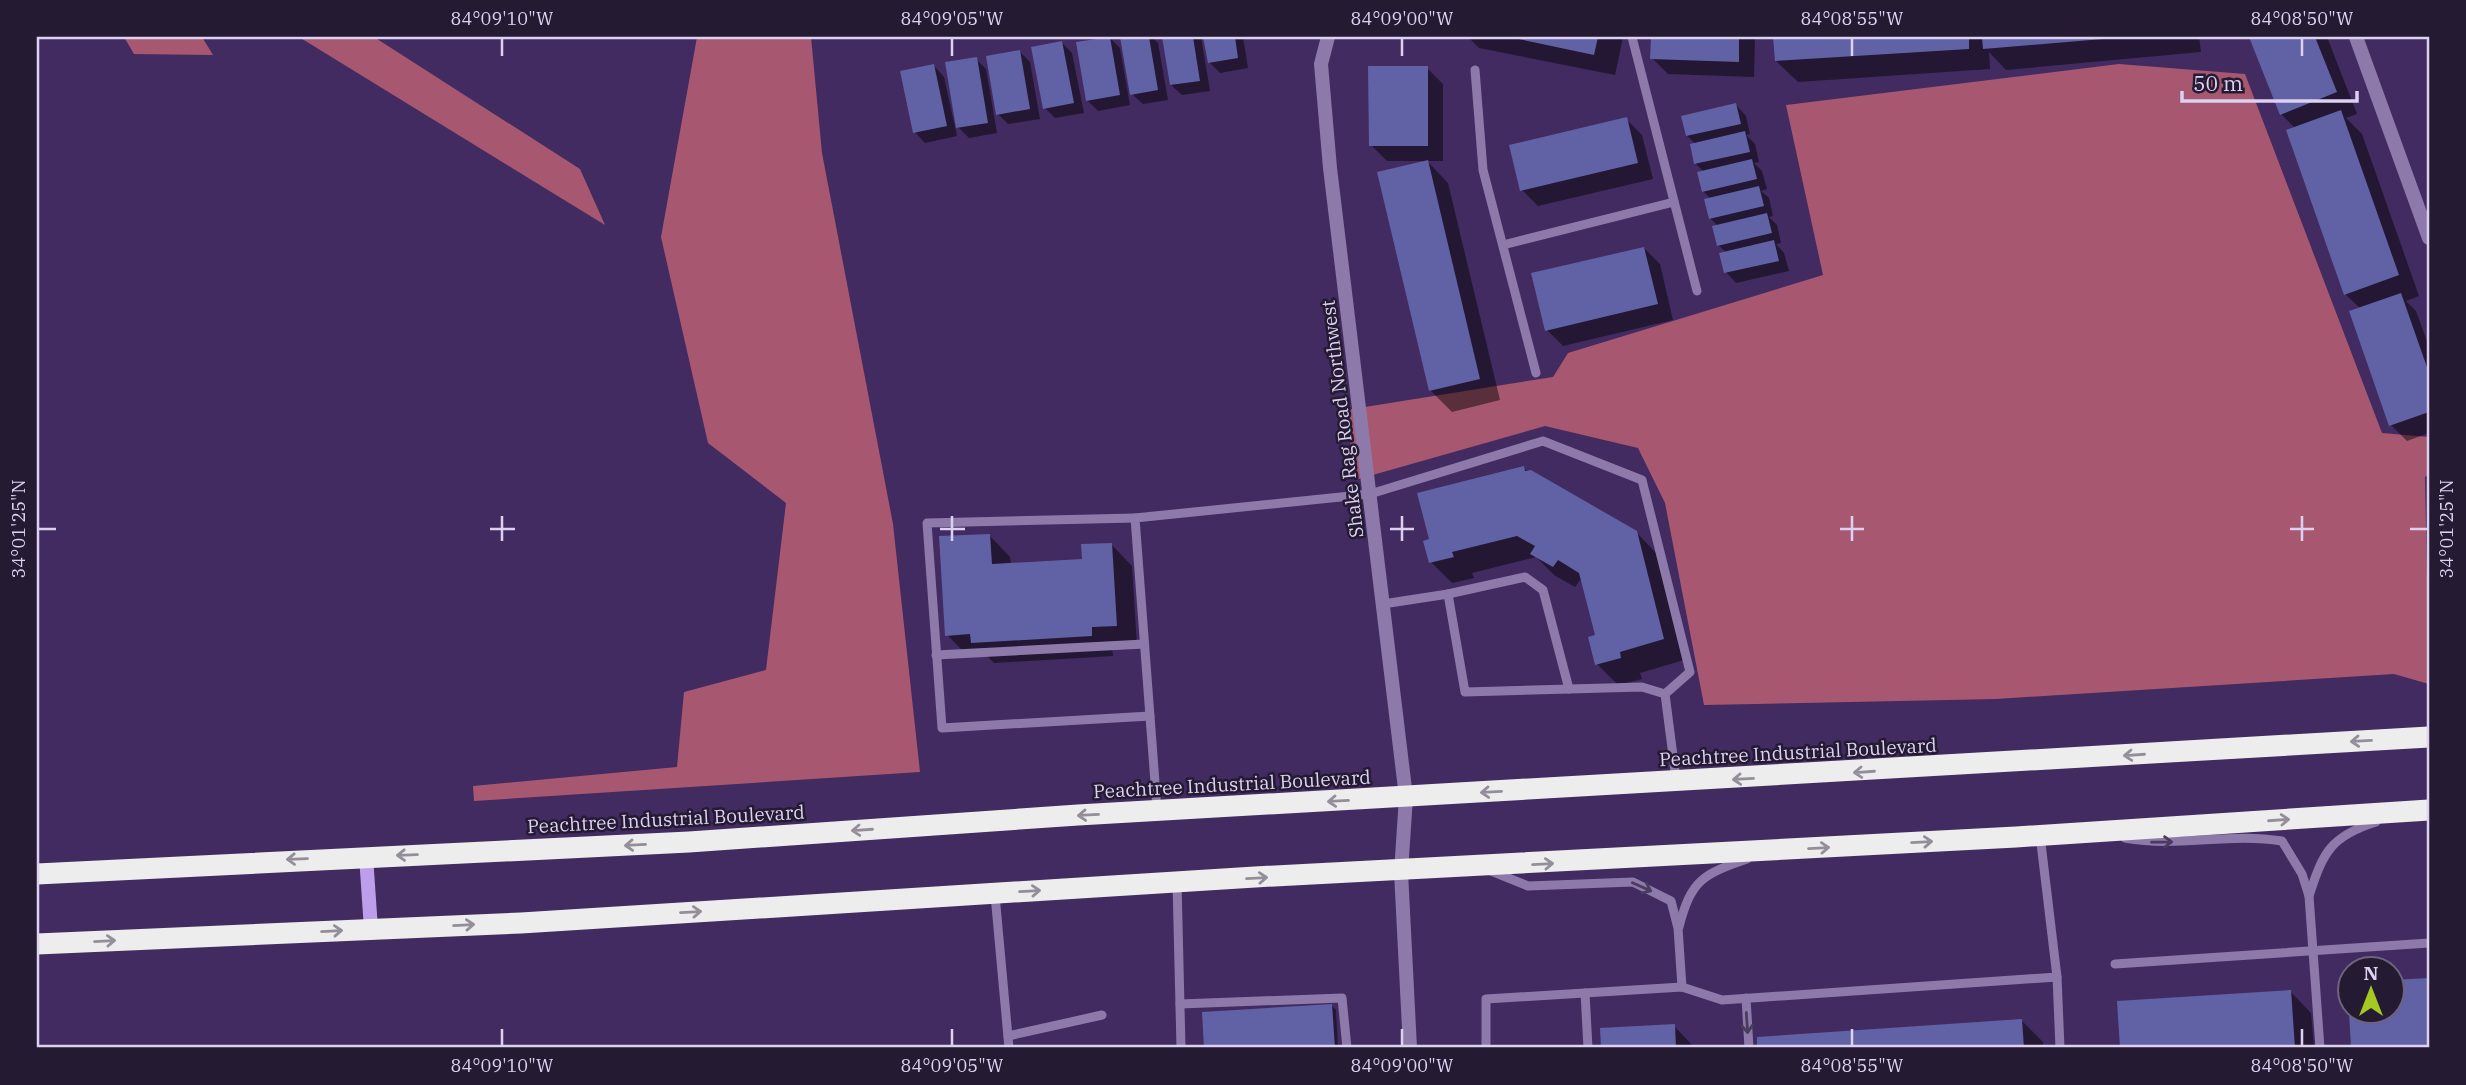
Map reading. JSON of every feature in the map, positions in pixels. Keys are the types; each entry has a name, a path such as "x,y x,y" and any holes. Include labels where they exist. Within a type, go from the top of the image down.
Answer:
{"highway":[{"name":"Peachtree Industrial Boulevard","path":"37,874 689,842 1157,811 2429,737"},
{"path":"37,944 371,929 1177,882 1401,872 2429,810"}],"main road":[{"path":"366,856 371,929"}],"street":[{"name":"Shake Rag Road Northwest","path":"1328,37 1321,64 1330,168 1406,797 1401,872 1410,1048"},
{"path":"2356,37 2429,238"}],"lane":[{"path":"1632,37 1697,291"},
{"path":"1475,70 1483,170 1536,373"},
{"path":"1503,245 1674,202"},
{"path":"1150,716 942,728 927,523 1135,518 1370,494 1543,441 1642,480 1690,672 1665,694"},
{"path":"1135,518 1157,811"},
{"path":"1383,604 1447,594 1525,577 1543,590 1569,689"},
{"path":"1447,594 1465,692 1642,687 1665,694"},
{"path":"936,654 1144,644"},
{"path":"1665,694 1676,782"},
{"path":"2309,896 2316,872 2334,841 2367,825 2407,811"},
{"path":"2095,832 2155,843 2250,835 2282,841 2302,874 2309,896 2320,1048"},
{"path":"2040,835 2057,977 2060,1048"},
{"path":"1678,928 1686,900 1708,872 1771,851"},
{"path":"1481,867 1528,886 1633,882 1671,901 1678,928 1682,987"},
{"path":"1177,882 1181,1048"},
{"path":"995,893 1009,1048"},
{"path":"2115,964 2429,943"},
{"path":"1486,1048 1486,999 1682,987 1721,1000 2057,977"},
{"path":"1586,993 1588,1048"},
{"path":"1180,1003 1342,998 1347,1048"},
{"path":"1746,998 1749,1048"},
{"path":"1008,1036 1102,1015"}],"shaded area":[{"path":"124,37 202,37 213,55 134,54"},
{"path":"299,37 374,37 580,169 605,225"},
{"path":"697,37 811,37 822,153 893,524 920,772 474,801 473,786 677,767 684,692 766,670 786,503 708,443 661,237"},
{"path":"2119,64 2245,74 2382,433 2429,437 2429,474 2425,477 2429,684 2394,674 1996,699 1704,705 1665,503 1638,448 1545,426 1355,480 1346,410 1553,377 1568,353 1823,275 1786,105"}],"building":[{"path":"1110,37 1120,95 1086,101 1076,42"},
{"path":"1120,37 1149,37 1158,90 1130,95"},
{"path":"1162,37 1193,37 1200,81 1170,85"},
{"path":"1203,37 1235,37 1238,58 1208,63"},
{"path":"1509,37 1598,37 1594,55"},
{"path":"1651,37 1739,37 1739,62 1650,59"},
{"path":"1773,37 1969,37 1969,49 1775,61"},
{"path":"1982,37 2103,37 2103,39 1983,49"},
{"path":"2249,37 2315,37 2337,92 2280,115"},
{"path":"1062,41 1074,103 1043,109 1031,47"},
{"path":"1020,50 1030,109 996,115 986,56"},
{"path":"977,57 988,123 956,128 945,62"},
{"path":"934,64 947,126 913,133 900,71"},
{"path":"1368,66 1428,66 1428,146 1369,146"},
{"path":"1736,103 1741,124 1686,136 1681,116"},
{"path":"2341,110 2399,275 2344,295 2286,130"},
{"path":"1627,117 1638,163 1520,191 1509,145"},
{"path":"1745,131 1750,152 1694,164 1690,144"},
{"path":"1752,159 1757,179 1702,192 1697,172"},
{"path":"1428,160 1480,379 1429,391 1377,172"},
{"path":"1759,186 1764,206 1709,219 1704,199"},
{"path":"1767,213 1772,233 1717,246 1712,226"},
{"path":"1774,240 1779,261 1724,273 1719,253"},
{"path":"1644,247 1658,304 1545,331 1531,273"},
{"path":"2401,293 2429,373 2429,412 2389,426 2349,311"},
{"path":"1524,466 1525,471 1531,470 1637,531 1664,639 1620,652 1621,658 1595,665 1588,637 1595,635 1579,573 1558,560 1553,567 1530,554 1535,546 1517,536 1452,552 1454,557 1429,563 1423,541 1429,539 1417,493"},
{"path":"990,534 992,564 1082,559 1081,544 1112,543 1117,626 1092,627 1092,636 971,643 970,634 945,636 939,536"},
{"path":"2429,978 2429,1048 2351,1048 2350,1026 2406,1026 2406,979"},
{"path":"2291,990 2295,1048 2120,1048 2117,1001"},
{"path":"1332,1004 1335,1048 1204,1048 1202,1012"},
{"path":"2022,1019 2024,1048 1757,1048 1757,1037"},
{"path":"1675,1024 1676,1048 1601,1048 1600,1028"}]}
